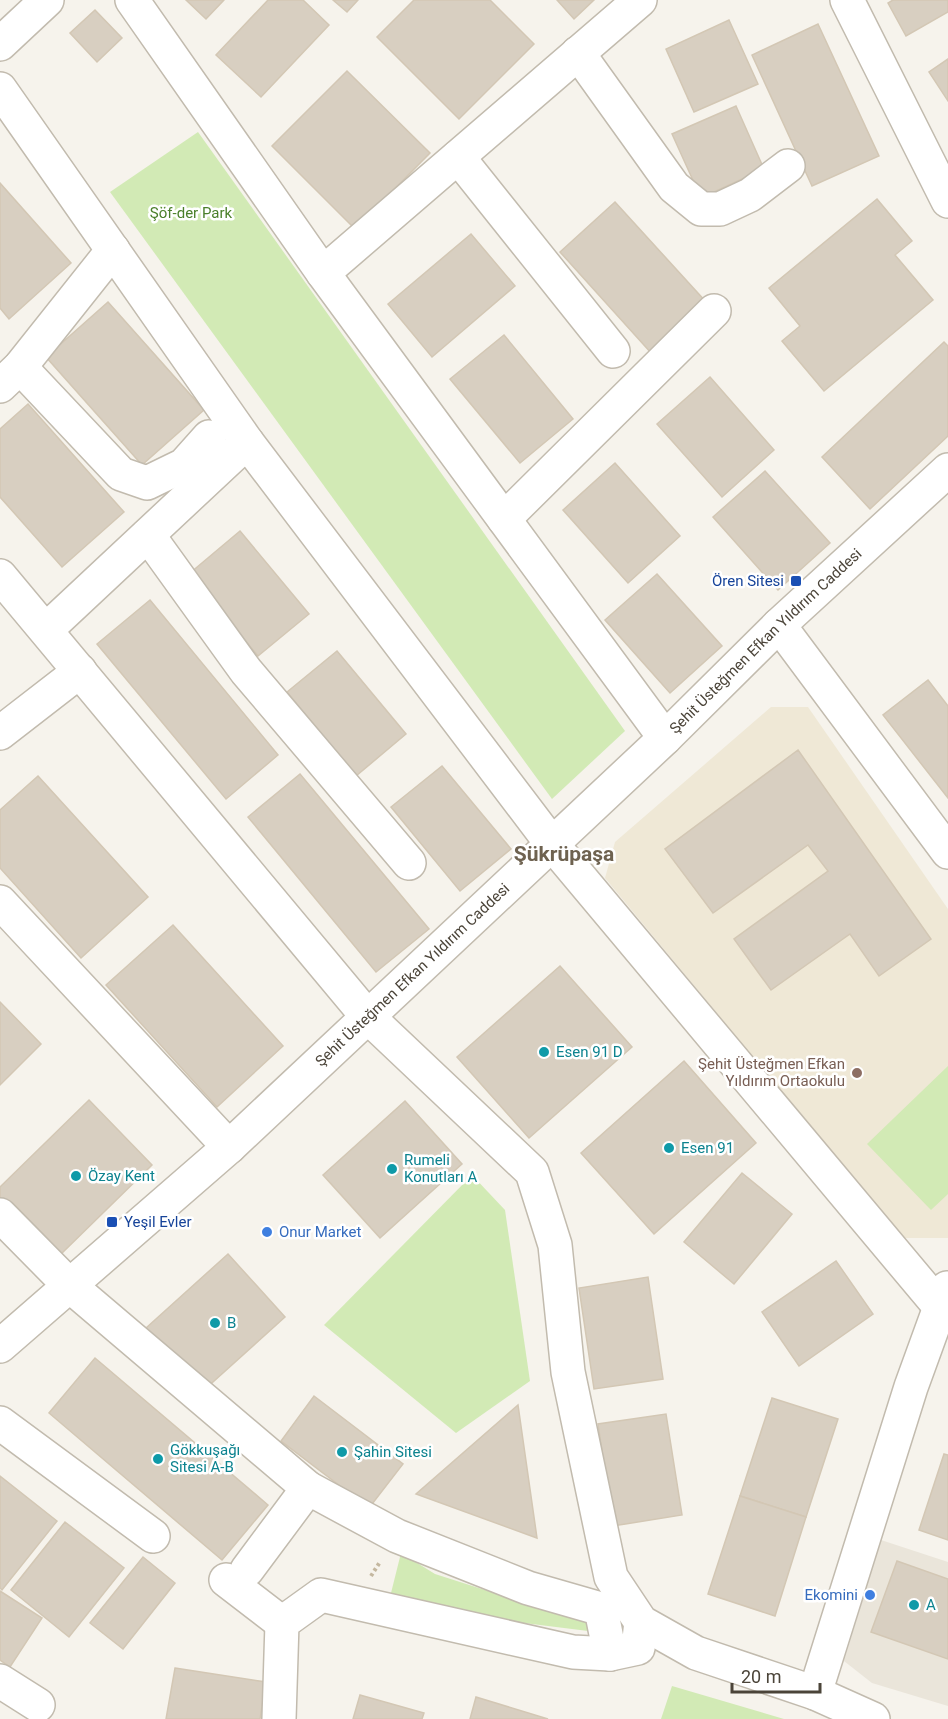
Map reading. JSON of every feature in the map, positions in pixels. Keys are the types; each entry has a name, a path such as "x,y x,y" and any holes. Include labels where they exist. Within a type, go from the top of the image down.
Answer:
{"street":[{"path":"0,44 47,0"},
{"path":"132,0 323,273 664,738"},
{"path":"323,273 640,0"},
{"path":"847,0 948,201"},
{"path":"578,53 674,187 701,209 720,210 750,195 788,166"},
{"path":"0,89 247,442 552,844 944,1296 912,1387 815,1693"},
{"path":"458,157 613,351"},
{"path":"113,250 10,376 121,474 147,483 184,465 209,437"},
{"path":"504,519 714,311"},
{"path":"46,630 247,442"},
{"name":"Şehit Üsteğmen Efkan Yıldırım Caddesi","path":"0,1346 229,1147 664,738 779,625 948,470"},
{"path":"148,535 246,671 409,863"},
{"path":"0,576 367,1016 532,1172 555,1245 568,1372 611,1576 641,1622 696,1653 815,1693 867,1718"},
{"path":"779,625 948,852"},
{"path":"0,733 80,671"},
{"path":"0,902 229,1147"},
{"path":"0,1215 69,1285 308,1488 397,1536 528,1588 601,1609 610,1654"},
{"path":"0,1423 153,1536"},
{"path":"279,1719 282,1623 236,1575 308,1488"},
{"path":"282,1623 321,1594 573,1652 610,1654 638,1647 641,1622"},
{"path":"0,1681 38,1705"}],"path":[{"path":"354,1602 397,1536"}],"shaded area":[{"name":"Şehit Üsteğmen Efkan Yıldırım Ortaokulu","path":"771,707 808,707 948,909 948,1238 903,1238 605,878 615,842"},
{"path":"881,1540 948,1562 948,1706 872,1683 844,1661"}],"green space":[{"name":"Şöf-der Park","path":"198,132 625,731 552,799 110,192"},
{"path":"948,1066 948,1194 931,1210 867,1144"},
{"path":"472,1175 505,1210 530,1381 456,1433 324,1325"},
{"path":"401,1553 435,1574 598,1626 596,1632 428,1611 390,1597"},
{"path":"672,1686 784,1719 661,1719"}],"building":[{"path":"186,0 224,0 206,19"},
{"path":"268,0 303,0 329,25 261,97 216,55"},
{"path":"333,0 358,0 347,12"},
{"path":"414,0 490,0 534,44 459,119 377,37"},
{"path":"557,0 594,0 574,19"},
{"path":"893,0 948,0 948,12 906,36 888,3"},
{"path":"95,10 122,38 97,62 70,33"},
{"path":"729,20 758,84 694,112 666,49"},
{"path":"818,24 879,156 812,186 752,55"},
{"path":"948,59 948,101 929,72"},
{"path":"347,71 430,153 355,229 272,146"},
{"path":"736,106 764,169 701,198 672,134"},
{"path":"0,183 71,263 9,319 0,308"},
{"path":"877,199 912,241 895,255 933,300 824,391 782,341 800,326 769,288"},
{"path":"615,202 707,303 652,354 560,252"},
{"path":"471,234 515,286 432,357 388,304"},
{"path":"108,302 204,410 142,465 46,357"},
{"path":"504,335 573,419 520,463 450,379"},
{"path":"944,342 948,346 948,436 870,509 822,457"},
{"path":"710,377 774,450 722,497 657,424"},
{"path":"28,404 124,512 62,567 0,497 0,429"},
{"path":"615,463 680,536 628,583 563,510"},
{"path":"765,471 830,543 778,590 713,517"},
{"path":"240,531 309,614 258,656 190,573"},
{"path":"657,574 722,646 670,693 605,620"},
{"path":"150,600 278,755 226,799 97,644"},
{"path":"337,651 406,734 356,776 287,692"},
{"path":"928,680 948,706 948,798 883,715"},
{"path":"798,750 931,939 879,976 850,934 771,990 734,939 828,871 808,845 713,913 665,849"},
{"path":"442,766 511,849 460,891 391,807"},
{"path":"300,774 429,929 376,972 248,817"},
{"path":"38,776 148,897 81,958 0,868 0,810"},
{"path":"173,925 283,1046 217,1107 106,985"},
{"name":"Esen 91 D","path":"560,966 632,1047 529,1138 457,1057"},
{"path":"0,1002 41,1044 0,1085"},
{"name":"Esen 91","path":"684,1061 756,1143 654,1234 581,1153"},
{"name":"Özay Kent","path":"89,1100 152,1165 57,1258 0,1200 0,1187"},
{"name":"Rumeli Konutları A","path":"405,1101 462,1164 380,1238 323,1175"},
{"path":"742,1173 792,1214 734,1284 684,1242"},
{"name":"B","path":"228,1254 285,1317 203,1391 146,1328"},
{"path":"836,1261 873,1314 799,1366 762,1312"},
{"path":"648,1277 663,1379 594,1389 579,1288"},
{"name":"Gökkuşağı Sitesi A-B","path":"95,1358 268,1505 222,1560 49,1413"},
{"name":"Şahin Sitesi","path":"314,1396 403,1464 369,1508 281,1441"},
{"path":"772,1398 838,1419 806,1517 740,1496"},
{"path":"518,1405 537,1538 416,1494"},
{"path":"666,1414 682,1515 613,1526 598,1424"},
{"path":"944,1454 948,1455 948,1540 919,1530"},
{"path":"0,1476 57,1521 2,1590 0,1588"},
{"path":"740,1496 806,1517 775,1616 708,1594"},
{"path":"65,1522 124,1568 69,1637 11,1590"},
{"path":"143,1557 175,1583 123,1649 90,1623"},
{"name":"A","path":"897,1561 948,1579 948,1659 871,1632"},
{"path":"0,1591 42,1618 10,1667 0,1660"},
{"path":"175,1668 266,1682 260,1719 166,1719"},
{"path":"360,1695 424,1713 422,1719 353,1719"},
{"path":"476,1697 548,1719 470,1719"}],"place":[{"name":"Ören Sitesi","path":"796,581"},
{"name":"Esen 91 D","path":"544,1052"},
{"name":"Şehit Üsteğmen Efkan Yıldırım Ortaokulu","path":"857,1073"},
{"name":"Esen 91","path":"669,1148"},
{"name":"Rumeli Konutları A","path":"392,1169"},
{"name":"Özay Kent","path":"76,1176"},
{"name":"Yeşil Evler","path":"112,1222"},
{"name":"Onur Market","path":"267,1232"},
{"name":"B","path":"215,1323"},
{"name":"Şahin Sitesi","path":"342,1452"},
{"name":"Gökkuşağı Sitesi A-B","path":"158,1459"},
{"name":"Ekomini","path":"870,1595"},
{"name":"A","path":"914,1605"}],"district":[{"name":"Şükrüpaşa","path":"564,854"}]}
